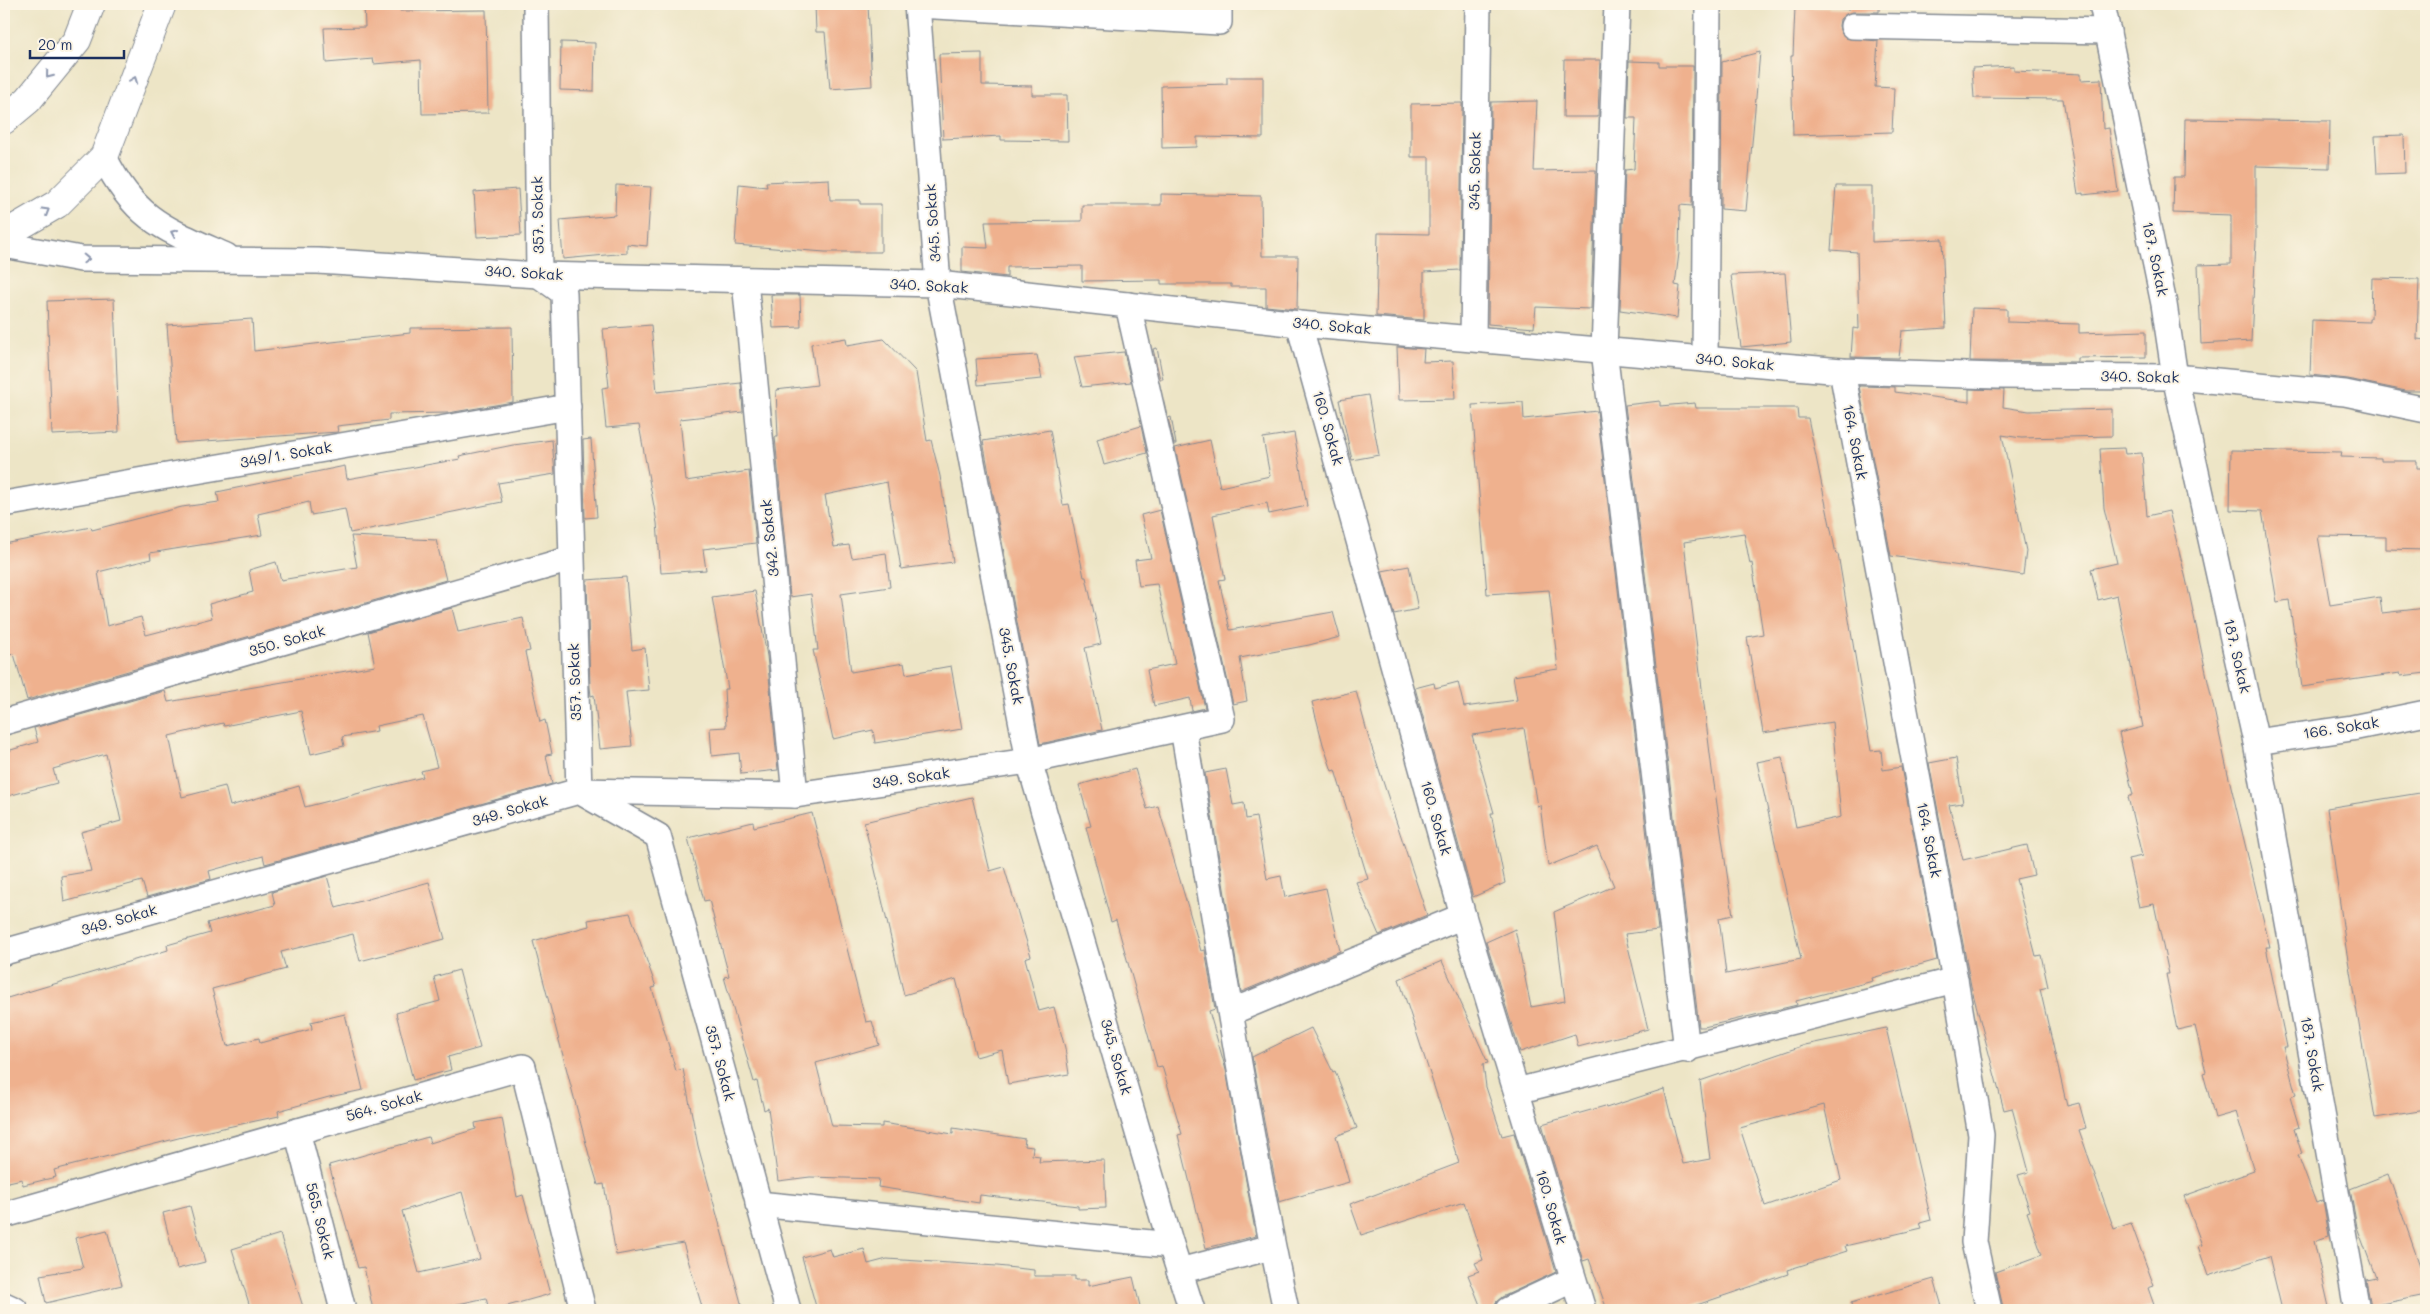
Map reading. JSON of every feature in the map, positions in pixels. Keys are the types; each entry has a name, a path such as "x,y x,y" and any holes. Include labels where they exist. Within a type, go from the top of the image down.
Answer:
{"street":[{"path":"4,120 28,100 77,40 91,4"},
{"path":"4,235 57,204 104,157 162,4"},
{"name":"357. Sokak","path":"536,4 539,275 564,293 579,791 658,836 788,1310"},
{"path":"917,4 1219,13"},
{"name":"345. Sokak","path":"917,4 938,284 1030,761 1171,1245 1192,1310"},
{"name":"345. Sokak","path":"1473,338 1478,4"},
{"path":"1617,4 1604,350 1687,1050"},
{"path":"1705,359 1708,4"},
{"name":"187. Sokak","path":"2102,4 2164,304 2175,377 2256,742 2357,1310"},
{"path":"1853,26 2108,31"},
{"path":"104,157 117,183 151,219 168,231 235,260"},
{"name":"340. Sokak","path":"4,245 81,259 318,261 539,275 938,284 1299,324 1842,371 1997,376 2175,377 2345,393 2426,410"},
{"name":"342. Sokak","path":"745,281 795,795"},
{"name":"349. Sokak","path":"4,952 579,791 795,795 1030,761 1184,729 1222,719 1128,305"},
{"name":"160. Sokak","path":"1299,324 1464,916 1572,1280 1583,1310"},
{"name":"164. Sokak","path":"1842,371 1955,980 1981,1135 1974,1242 1989,1310"},
{"name":"349/1. Sokak","path":"4,504 568,406"},
{"name":"350. Sokak","path":"4,722 571,559"},
{"name":"166. Sokak","path":"2256,742 2352,728 2426,713"},
{"path":"1184,729 1272,1247 1286,1310"},
{"path":"1231,1012 1464,916"},
{"path":"1517,1091 1687,1050 1955,980"},
{"name":"564. Sokak","path":"4,1215 523,1067 583,1310"},
{"name":"565. Sokak","path":"297,1131 343,1310"},
{"path":"758,1204 1171,1245"},
{"path":"1179,1271 1272,1247"},
{"path":"1508,1310 1572,1280"},
{"path":"4,1304 15,1310"}],"building":[{"path":"364,4 400,4 400,11 486,10 488,113 422,114 421,60 374,64 373,59 326,63 324,28 365,27"},
{"path":"815,4 868,4 872,86 830,89 825,32 816,32"},
{"path":"1849,4 1879,4 1879,12 1853,12 1846,14 1840,19 1839,26 1841,33 1846,38 1878,41 1875,87 1894,88 1892,132 1793,135 1791,56 1793,56 1795,7 1849,9"},
{"path":"561,42 595,43 594,91 560,90"},
{"path":"1760,52 1746,211 1721,209 1722,62"},
{"path":"982,53 982,85 1032,86 1032,95 1067,95 1068,141 1001,140 1001,136 943,139 939,54"},
{"path":"1564,60 1600,60 1598,117 1563,117"},
{"path":"1629,61 1659,62 1659,66 1693,66 1692,206 1680,205 1679,253 1675,285 1680,286 1677,318 1620,310 1625,170 1634,169 1636,118 1627,118"},
{"path":"2014,66 2014,71 2081,74 2081,80 2101,79 2103,129 2109,128 2118,191 2078,194 2063,99 1974,98 1972,68"},
{"path":"1227,77 1263,77 1263,138 1197,137 1197,147 1162,148 1161,86 1227,84"},
{"path":"1537,101 1534,171 1596,170 1591,309 1536,307 1534,328 1488,324 1491,102"},
{"path":"1462,103 1460,270 1424,272 1424,320 1376,316 1378,233 1429,234 1429,157 1411,157 1411,104"},
{"path":"2185,119 2330,121 2329,168 2256,166 2256,241 2251,341 2201,344 2198,265 2231,264 2231,215 2173,213 2174,177 2184,177"},
{"path":"2404,135 2405,173 2377,174 2375,136"},
{"path":"829,179 830,200 860,200 860,204 881,204 881,252 825,252 735,245 739,184 767,187 766,182"},
{"path":"616,185 651,187 647,246 627,244 627,253 563,259 560,220 615,215"},
{"path":"1836,186 1872,186 1872,242 1942,239 1946,328 1902,331 1899,358 1851,357 1853,328 1859,329 1857,252 1831,250"},
{"path":"518,189 521,235 477,237 474,192"},
{"path":"1161,194 1261,196 1262,256 1298,256 1297,309 1266,306 1266,287 1231,287 1231,284 1161,284 1161,280 1082,281 1082,266 1007,267 1007,277 962,272 962,247 988,248 985,222 1082,221 1082,205 1161,205"},
{"path":"1785,273 1791,342 1741,347 1731,275"},
{"path":"2372,278 2419,279 2417,339 2426,340 2426,391 2406,391 2348,379 2310,375 2312,320 2369,322 2369,318 2371,318"},
{"path":"771,295 800,295 801,327 773,328"},
{"path":"114,299 119,432 52,435 47,301"},
{"path":"1972,308 2007,309 2007,322 2079,324 2079,333 2146,331 2146,357 2078,358 2078,362 1970,361"},
{"path":"252,319 254,351 410,333 410,328 512,327 513,402 448,413 389,414 389,420 337,426 338,432 176,443 167,325"},
{"path":"651,325 657,392 741,383 743,412 680,419 686,481 749,471 756,543 703,549 706,570 661,573 657,523 639,425 606,428 602,388 609,387 603,329"},
{"path":"846,338 847,345 884,339 916,372 927,441 931,440 940,476 953,562 901,569 887,482 825,495 834,547 849,545 852,558 886,553 890,587 841,594 851,672 904,663 906,674 951,666 962,729 875,743 873,730 833,739 813,650 818,650 811,594 790,597 775,437 778,437 776,390 817,385 811,344"},
{"path":"1397,347 1424,349 1423,362 1453,361 1455,399 1399,400"},
{"path":"1157,348 1163,379 1160,379 1153,349"},
{"path":"1124,352 1131,382 1082,387 1074,357"},
{"path":"1037,355 1042,379 978,385 976,359"},
{"path":"1859,386 1895,387 1895,392 1969,402 1969,389 2004,390 2003,407 2029,411 2112,409 2112,436 2021,438 2002,435 2026,551 2023,575 1891,556"},
{"path":"1368,395 1379,455 1352,460 1339,400"},
{"path":"1660,401 1660,406 1695,403 1696,408 1797,408 1798,418 1808,418 1836,554 1838,554 1871,751 1881,750 1883,770 1901,767 1937,960 1872,978 1873,981 1796,1001 1797,1005 1699,1027 1625,405","holes":["1744,533 1750,564 1752,563 1763,634 1747,637 1763,733 1832,722 1841,817 1796,827 1782,757 1757,762 1801,959 1726,974 1719,918 1733,915 1712,770 1684,542"]},
{"path":"1523,402 1524,419 1597,411 1658,930 1625,934 1648,1029 1578,1047 1575,1034 1520,1052 1486,942 1515,929 1531,1007 1565,1001 1554,912 1614,886 1597,846 1548,866 1540,805 1537,806 1524,728 1472,735 1494,813 1491,813 1505,883 1473,897 1415,688 1434,683 1435,688 1458,682 1464,707 1517,700 1513,676 1558,669 1549,590 1487,594 1472,405"},
{"path":"1171,417 1176,444 1174,444 1168,418"},
{"path":"1141,426 1147,453 1104,465 1097,439"},
{"path":"1050,430 1063,505 1069,504 1084,577 1086,577 1101,644 1085,648 1102,730 1040,744 983,441"},
{"path":"1294,433 1307,506 1269,514 1267,503 1213,515 1225,579 1219,580 1230,630 1333,612 1340,637 1240,658 1247,701 1233,704 1175,448 1210,440 1220,487 1270,476 1263,438"},
{"path":"591,439 597,517 585,518 583,440"},
{"path":"552,440 555,474 498,483 502,502 350,533 345,509 311,515 309,502 258,514 262,535 150,553 151,559 98,572 107,626 141,617 146,635 212,618 209,604 253,592 249,570 276,562 281,580 357,567 351,536 436,540 446,580 27,700 14,654 4,656 4,544 91,527 92,530 182,507 219,502 217,492 345,466 347,479 460,459 459,456 513,445"},
{"path":"2124,448 2125,454 2142,453 2147,516 2169,511 2186,579 2227,770 2270,947 2266,947 2287,1047 2283,1047 2296,1095 2290,1097 2299,1127 2294,1129 2302,1154 2298,1155 2316,1203 2323,1200 2329,1236 2314,1241 2329,1307 2316,1310 2282,1310 2269,1256 2208,1276 2198,1246 2202,1245 2184,1196 2254,1171 2236,1112 2215,1118 2203,1073 2206,1072 2195,1026 2177,1030 2166,974 2169,974 2154,904 2139,907 2128,859 2142,856 2128,797 2133,795 2119,733 2143,727 2117,595 2098,600 2091,569 2117,563 2104,508 2100,449"},
{"path":"2231,450 2342,452 2341,457 2381,458 2381,461 2417,461 2417,468 2426,468 2426,550 2386,549 2386,537 2318,536 2330,605 2380,597 2382,613 2426,608 2426,673 2401,676 2400,673 2302,687 2289,600 2277,602 2262,511 2230,510"},
{"path":"1160,510 1205,708 1192,711 1190,698 1154,706 1147,670 1175,664 1157,584 1139,586 1135,560 1151,558 1141,515"},
{"path":"1409,566 1418,609 1394,614 1382,571"},
{"path":"626,577 632,650 645,648 649,690 626,692 632,746 600,749 594,695 591,696 590,687 587,580"},
{"path":"755,591 767,656 778,770 741,774 739,753 712,756 710,728 726,727 724,689 728,689 712,597"},
{"path":"452,608 458,632 523,618 530,651 525,652 540,722 545,720 552,754 546,755 552,784 265,864 263,856 209,871 211,879 147,897 142,881 64,902 61,876 91,871 81,832 121,821 106,754 53,769 57,783 4,797 4,752 38,742 34,728 165,691 168,702 375,666 368,632","holes":["301,711 311,754 344,746 342,737 377,731 376,726 423,716 437,767 421,771 423,777 305,807 299,786 230,806 225,786 182,797 169,736 223,723 224,726"]},
{"path":"1356,691 1369,739 1427,915 1379,935 1356,882 1368,879 1335,770 1332,771 1323,744 1312,702"},
{"path":"1956,758 1963,803 1949,805 1963,860 2027,845 2034,875 2016,879 2036,956 2041,955 2048,987 2040,989 2067,1106 2079,1103 2086,1128 2079,1130 2114,1229 2131,1223 2154,1286 2148,1288 2154,1305 2139,1310 2004,1310 1995,1272 2042,1255 2027,1212 2030,1211 2018,1175 2029,1172 2012,1108 2004,1110 1971,986 1929,763"},
{"path":"1135,769 1147,809 1158,806 1201,951 1205,950 1215,1009 1209,1011 1226,1070 1256,1236 1206,1248 1178,1135 1182,1134 1162,1066 1157,1067 1116,920 1111,922 1086,827 1091,826 1079,785"},
{"path":"1226,769 1233,805 1244,803 1246,819 1256,817 1267,879 1281,876 1285,897 1326,888 1340,951 1241,992 1205,773"},
{"path":"2426,792 2426,1110 2375,1118 2346,948 2327,808"},
{"path":"972,797 990,871 1004,867 1031,956 1025,958 1039,1011 1054,1007 1065,1048 1069,1074 1008,1084 1002,1050 976,1057 956,979 904,995 864,822"},
{"path":"812,813 866,1022 872,1021 879,1045 816,1063 832,1126 882,1127 882,1123 953,1134 953,1128 1025,1139 1024,1146 1033,1147 1032,1155 1040,1156 1039,1162 1104,1160 1106,1208 1078,1209 1078,1206 980,1195 979,1203 878,1187 879,1179 810,1177 778,1181 768,1108 764,1110 757,1081 754,1082 724,977 729,976 709,900 704,901 688,838 753,822 754,827"},
{"path":"327,876 336,908 429,882 445,939 360,961 353,934 281,952 286,969 212,989 227,1046 259,1038 260,1043 312,1029 311,1022 345,1014 363,1090 278,1111 279,1116 190,1135 54,1170 56,1177 23,1185 22,1179 4,1183 4,999 168,950 167,945 210,933 207,923 275,905 272,892"},
{"path":"630,913 656,987 652,988 676,1071 683,1069 698,1146 743,1310 703,1310 683,1243 616,1255 604,1184 598,1185 589,1155 533,941 589,926 588,920"},
{"path":"1442,961 1488,1063 1483,1064 1486,1087 1502,1136 1514,1133 1556,1272 1502,1297 1496,1302 1494,1310 1482,1310 1468,1275 1479,1271 1475,1263 1483,1260 1464,1202 1361,1235 1350,1204 1459,1163 1399,979"},
{"path":"459,970 480,1048 448,1057 451,1070 413,1080 396,1013 440,1001 434,977"},
{"path":"1311,1028 1333,1072 1335,1071 1357,1128 1336,1136 1349,1182 1279,1202 1252,1057"},
{"path":"1886,1028 1931,1220 1920,1223 1922,1228 1845,1246 1847,1251 1787,1270 1788,1274 1682,1310 1607,1310 1589,1259 1583,1261 1542,1124 1605,1106 1606,1108 1664,1089 1683,1164 1710,1159 1700,1081 1805,1045","holes":["1824,1105 1841,1180 1765,1206 1740,1128"]},
{"path":"502,1118 517,1197 523,1195 550,1294 493,1310 489,1310 486,1298 430,1310 373,1310 364,1267 358,1268 329,1165 428,1137 430,1143 476,1129 475,1123","holes":["462,1192 480,1259 419,1273 402,1211"]},
{"path":"2388,1174 2426,1283 2426,1295 2371,1306 2366,1280 2376,1278 2357,1227 2350,1189"},
{"path":"190,1206 205,1262 177,1269 163,1213"},
{"path":"107,1230 122,1285 46,1303 40,1275 83,1268 75,1238"},
{"path":"280,1234 304,1310 251,1310 232,1249"},
{"path":"830,1249 833,1257 864,1249 868,1264 887,1259 997,1266 1034,1270 1034,1276 1075,1276 1075,1280 1088,1280 1088,1286 1133,1277 1141,1310 817,1310 802,1257"},
{"path":"1934,1279 1943,1310 1852,1310 1851,1303"}]}
